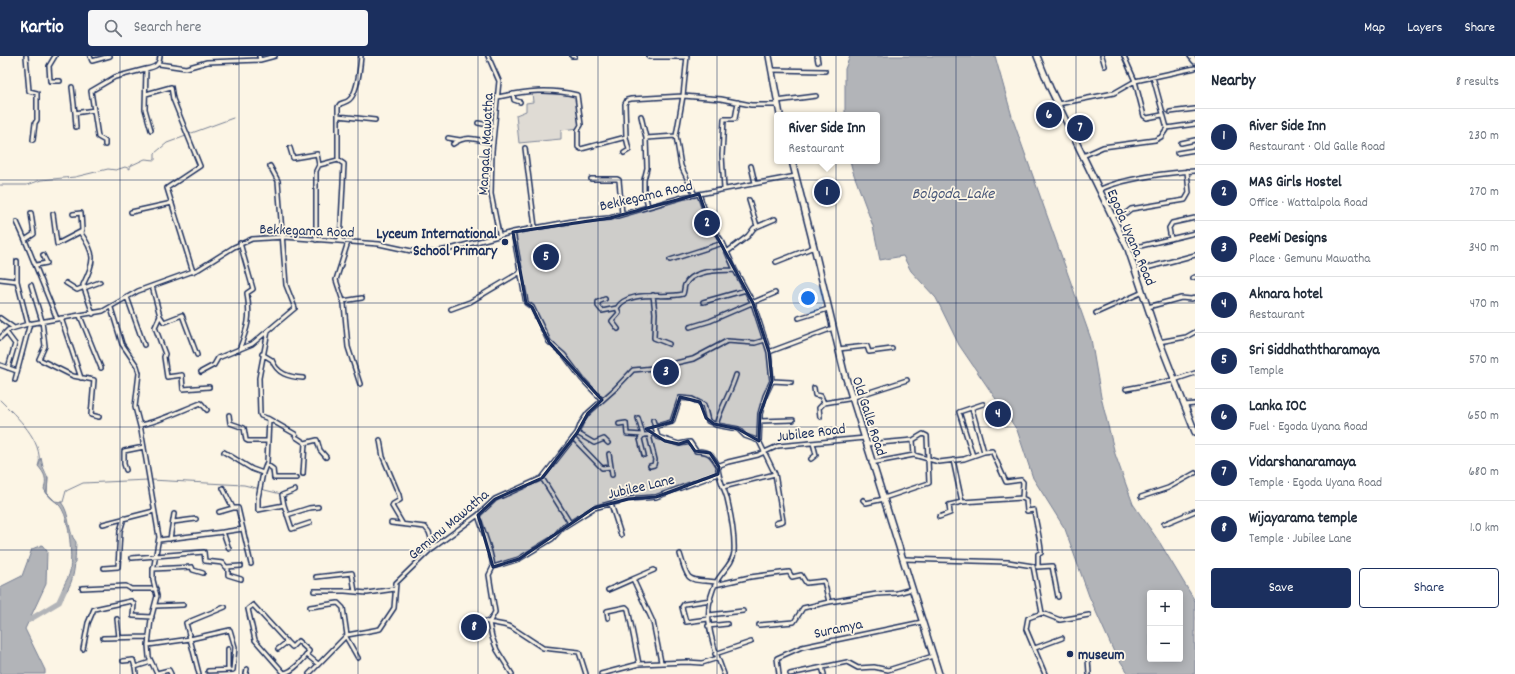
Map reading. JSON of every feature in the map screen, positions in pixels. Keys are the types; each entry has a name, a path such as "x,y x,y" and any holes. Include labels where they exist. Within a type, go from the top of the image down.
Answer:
{"main road":[{"path":"769,56 780,112"},
{"name":"Egoda Uyana Road","path":"1037,56 1058,104 1128,249 1159,342 1195,432"},
{"path":"1191,56 1195,61"},
{"name":"Old Galle Road","path":"793,164 838,349 868,444 871,463 904,559 939,674"}],"street":[{"path":"26,56 29,91 37,92 37,120 35,122 33,140"},
{"path":"55,56 49,66 50,81 60,81"},
{"path":"90,56 92,61 110,56"},
{"path":"159,64 160,56"},
{"path":"105,145 105,141 98,138 91,91 115,77 156,67 159,64 186,68 207,62 275,56"},
{"path":"338,160 338,116 340,104 349,100 351,96 359,75 361,56"},
{"name":"Mangala Mawatha","path":"488,56 498,78 491,197 497,215 499,234"},
{"path":"818,56 818,62"},
{"path":"1102,56 1105,66"},
{"path":"1124,56 1135,81 1145,118 1162,115"},
{"path":"649,57 687,57 683,96 676,136 682,166 697,194 709,222 723,244 753,303 769,352 772,381 765,396 760,420 760,441 775,474 783,521 776,523"},
{"path":"1058,104 1114,93 1135,81 1195,68"},
{"path":"146,69 145,109 151,130"},
{"path":"771,70 825,71"},
{"path":"1153,77 1162,115 1165,118 1167,128"},
{"path":"72,87 76,127"},
{"path":"146,94 171,87 173,99 200,166 167,188 193,272"},
{"path":"498,98 513,94 538,91 577,95 581,125 578,130 578,147 581,149 626,138"},
{"path":"513,94 514,100 520,102"},
{"path":"624,153 629,150 626,138 624,113 627,100 645,97 683,96 721,99 751,105 778,103 816,96"},
{"path":"724,189 722,155 724,119 735,119 738,102"},
{"path":"1170,112 1195,109"},
{"path":"75,113 94,110"},
{"path":"338,116 375,120"},
{"path":"641,116 646,138 647,168 644,185 648,206"},
{"path":"478,123 494,126"},
{"path":"1083,156 1103,147 1158,139 1167,128 1195,124"},
{"path":"646,138 676,136"},
{"path":"448,138 460,140 477,138 493,143"},
{"path":"454,144 460,140"},
{"path":"1181,143 1195,140"},
{"path":"290,148 293,158 317,154 319,165 316,171 316,240"},
{"path":"525,148 535,227"},
{"path":"1177,154 1195,150"},
{"path":"319,165 338,160 344,164 340,242"},
{"path":"201,372 214,365 218,358 252,344 295,308 286,285 284,237 278,180 270,166"},
{"path":"751,166 756,183"},
{"path":"1111,216 1126,213 1131,209 1185,200 1189,193 1187,171"},
{"path":"1099,190 1107,186 1127,181 1195,171"},
{"name":"Bekkegama Road","path":"0,338 6,332 29,323 92,314 111,308 127,297 152,286 193,272 240,244 268,237 380,244 416,252 431,252 450,249 499,234 573,220 610,218 648,206 697,194 796,176"},
{"path":"591,179 617,178 620,180 622,214"},
{"path":"748,200 757,226"},
{"path":"131,212 172,203"},
{"path":"25,240 34,234 31,213"},
{"path":"73,214 81,213 81,233 93,254 93,261 83,285 92,314"},
{"path":"53,214 56,244 77,232 81,233"},
{"path":"1171,238 1169,228 1172,223 1195,218"},
{"path":"727,252 741,242 751,229 775,219"},
{"path":"17,222 57,319"},
{"path":"512,232 526,303 532,307 549,342 564,355 582,379 602,400"},
{"path":"1128,249 1195,233"},
{"path":"348,242 336,280 343,300 348,347 360,384"},
{"path":"239,350 246,332 250,314 247,293 254,289 240,244"},
{"path":"670,260 723,244"},
{"path":"776,262 814,247"},
{"path":"36,265 47,263 43,255"},
{"path":"1135,271 1195,255"},
{"path":"15,380 29,323 18,282 17,261"},
{"path":"605,299 598,302 598,306 602,311 616,308 627,300 653,295 683,294 684,286 692,276 735,270"},
{"path":"451,309 470,302 519,273"},
{"path":"0,279 14,280 18,282"},
{"path":"66,283 77,290 100,282"},
{"path":"31,285 42,321 45,346 39,359 73,376 94,380 91,415 99,417"},
{"path":"152,286 160,316 164,322 182,315 197,355"},
{"path":"703,302 746,290"},
{"path":"1096,313 1143,292"},
{"path":"690,327 710,321 775,293"},
{"path":"653,295 655,313 654,338 669,344"},
{"path":"127,297 144,345"},
{"path":"343,300 362,298"},
{"path":"1148,307 1181,298 1195,298"},
{"path":"111,308 122,344 138,366 139,373 135,407 144,447 159,540 153,569 153,580 158,596 152,617 148,645 151,662 157,674 169,670 171,674"},
{"path":"616,308 619,313 612,321 618,329"},
{"path":"799,318 828,309"},
{"path":"80,316 101,368"},
{"path":"160,316 154,327 165,354 164,357 167,377 182,375 183,389 209,387"},
{"path":"0,318 14,328"},
{"path":"61,318 81,378"},
{"path":"769,352 832,328"},
{"path":"268,331 262,354 259,378 261,398 260,414 261,416 295,434 296,437 305,443 317,440 320,450 326,457"},
{"path":"6,332 15,344 8,368"},
{"path":"1159,342 1190,336 1195,332"},
{"name":"Gemunu Mawatha","path":"395,589 398,580 412,569 434,547 478,515 494,499 542,478 577,433 581,423 633,370 654,368 693,359 727,341 755,343 765,340"},
{"path":"838,349 867,346 869,352 892,349"},
{"path":"262,354 272,360 275,367 285,375 303,378"},
{"path":"0,365 17,371"},
{"path":"1126,389 1174,380 1195,373"},
{"path":"716,425 721,407 729,394 736,375"},
{"path":"820,417 819,408 824,403 852,397 907,380"},
{"path":"772,381 791,382"},
{"path":"814,388 815,394 821,396 824,403"},
{"path":"654,427 672,422 680,398 682,398 700,402 704,405 708,421 716,425 738,428 745,436 760,441"},
{"path":"140,425 154,422 201,403 207,410"},
{"path":"973,456 959,412 972,409 983,404"},
{"path":"1184,406 1195,404"},
{"path":"972,409 984,452"},
{"path":"229,415 230,423 244,428 246,440 267,440"},
{"path":"638,418 643,435 640,439 644,455"},
{"path":"269,419 266,464 258,498 258,510 284,505"},
{"path":"653,420 657,434 662,439 679,444 690,442 696,451 705,450 710,454 719,467 718,474 730,513 734,553 730,563 716,583 711,600 708,626 715,654 724,674"},
{"path":"760,420 793,420"},
{"path":"619,424 626,423 627,434 657,434"},
{"path":"577,433 594,443 604,439 608,443"},
{"path":"863,500 866,503 871,502 929,483 927,436 923,434 913,440 868,444"},
{"path":"649,435 655,460 654,465 650,466"},
{"path":"573,438 602,468 611,467"},
{"name":"Jubilee Road","path":"719,467 728,462 758,455 778,446 865,438"},
{"path":"380,440 384,456 400,499 392,506 402,523"},
{"path":"913,440 914,455"},
{"path":"303,474 305,443"},
{"path":"811,460 816,455 813,443"},
{"path":"126,470 124,464 124,451 144,447"},
{"path":"871,463 914,455 940,462 992,451 1006,482 1021,480 1023,482 1022,498"},
{"path":"224,452 252,469 263,473"},
{"path":"609,454 612,475"},
{"path":"953,460 962,502"},
{"path":"266,464 273,469 274,478 297,478"},
{"name":"Jubilee Lane","path":"492,567 519,559 552,539 556,533 594,508 628,499 656,497 718,474"},
{"path":"723,487 775,474"},
{"path":"1141,497 1168,488 1195,474"},
{"path":"542,478 570,523"},
{"path":"223,488 233,508"},
{"path":"295,490 282,495 292,529 310,523"},
{"path":"939,517 950,513 949,505 962,502 1022,498 1026,500 1027,510 1034,510 1037,536 1042,549 1041,553 1038,554 1038,567"},
{"path":"611,504 621,535"},
{"path":"288,515 309,508 318,507"},
{"path":"219,512 238,508 251,564"},
{"path":"103,524 154,511"},
{"path":"1164,524 1195,511"},
{"path":"170,539 174,514"},
{"path":"478,515 487,548 491,554 492,567 489,575 495,612 489,623 493,644 512,674"},
{"path":"104,568 118,567 120,531 124,518"},
{"path":"173,522 196,519"},
{"path":"391,523 402,523 425,527 429,532 434,547"},
{"path":"159,540 243,529"},
{"path":"223,532 229,549"},
{"path":"132,558 204,552 205,561 223,563 228,567 241,566"},
{"path":"680,554 688,578 692,580 716,583 789,572 792,577 801,575 806,583 824,581 830,602"},
{"path":"904,559 1008,562 1038,567 1052,566 1058,597"},
{"path":"1033,566 1042,613"},
{"path":"153,569 192,567 193,570 203,572"},
{"path":"228,567 228,575 241,579"},
{"path":"608,590 654,570"},
{"path":"316,577 352,573 355,592"},
{"path":"633,579 653,622 661,662"},
{"path":"82,588 126,586 131,589 156,589"},
{"path":"309,674 347,636 380,629 393,611 395,589 366,594 355,592 314,591"},
{"path":"759,625 794,622 803,608 830,602 912,589"},
{"path":"711,600 684,604 682,607 684,621 686,622 743,611"},
{"path":"83,649 88,623 94,609 131,601 134,604 133,616 152,617"},
{"path":"155,606 183,605"},
{"path":"253,605 292,647 298,640 300,641 308,648 307,655 290,671 284,673 255,640 248,609 253,605"},
{"path":"310,607 341,605 343,608 347,636 358,658"},
{"path":"199,674 187,622 225,607"},
{"path":"608,618 606,611 626,607 628,609 639,664"},
{"path":"1045,674 1026,629 1028,618 1042,613 1060,620 1089,614"},
{"path":"117,619 119,637"},
{"path":"463,623 469,621 511,627 543,648 579,652 586,674"},
{"name":"Suramya","path":"779,674 777,658 802,647 922,622"},
{"path":"708,626 727,624"},
{"path":"148,645 190,639 230,630 235,653 233,668 229,671 208,671"},
{"path":"102,638 119,637 131,639 149,637"},
{"path":"1035,648 1062,638"},
{"path":"278,649 286,642"},
{"path":"715,654 751,642"},
{"path":"228,649 229,671"},
{"path":"307,655 318,664"},
{"path":"790,674 847,662 858,668 874,667 887,672 933,656"},
{"path":"601,674 639,664 661,662 702,663 718,658"},
{"path":"1088,658 1089,674"},
{"path":"123,662 133,660 136,674"},
{"path":"135,667 151,662"},
{"path":"822,667 824,674"},
{"path":"246,674 247,669"}],"highlighted area":[{"path":"699,194 709,222 753,303 769,352 772,381 760,414 759,441 738,429 714,424 706,418 700,402 680,397 672,422 646,429 665,441 679,444 688,441 695,451 710,453 719,467 718,474 656,497 628,499 594,508 519,559 493,567 478,515 495,499 542,478 577,433 588,413 602,400 549,342 532,307 526,303 513,232 610,218"}],"shaded area":[{"path":"532,93 574,95 576,97 579,128 561,130 561,139 519,143 516,115 526,111 526,103 533,102"}],"water":[{"name":"Bolgoda_Lake","path":"850,56 995,56 1013,120 1091,339 1101,397 1115,454 1133,504 1160,543 1195,601 1195,674 1129,674 1114,652 1089,596 1065,529 1033,478 1017,430 959,345 936,298 911,271 903,256 880,260 873,226 851,164 880,164 880,112 845,112 845,69"},
{"path":"41,458 48,478 47,493 55,501 61,502 64,507 68,517 71,533 76,542 74,572 70,586 61,597 70,571 71,557 69,530 62,509 49,496 44,489 45,477 38,466"},
{"path":"42,545 47,551 46,584 25,629 45,670 45,674 0,674 0,587 22,576 32,549"}],"waterway":[{"path":"189,134 233,118"},
{"path":"0,185 27,185 41,180 75,177 108,169 116,170 125,167 130,169 130,166 145,159 155,160 155,153 167,143 186,136"},
{"path":"0,400 21,421 33,438 37,447 39,465"},
{"path":"48,477 47,493 51,497"},
{"path":"60,502 63,502 66,491 83,483 148,480"},
{"path":"151,480 244,485 281,494"},
{"path":"29,620 59,602 64,591"}],"place":[{"name":"Lanka IOC","path":"1049,115"},
{"name":"Vidarshanaramaya","path":"1080,128"},
{"name":"River Side Inn","path":"827,192"},
{"name":"MAS Girls Hostel","path":"707,223"},
{"name":"Lyceum International School Primary","path":"505,242"},
{"name":"Sri Siddhaththaramaya","path":"546,257"},
{"name":"PeeMi Designs","path":"666,372"},
{"name":"Aknara hotel","path":"998,414"},
{"name":"Wijayarama temple","path":"474,627"},
{"name":"museum","path":"1070,654"}]}
